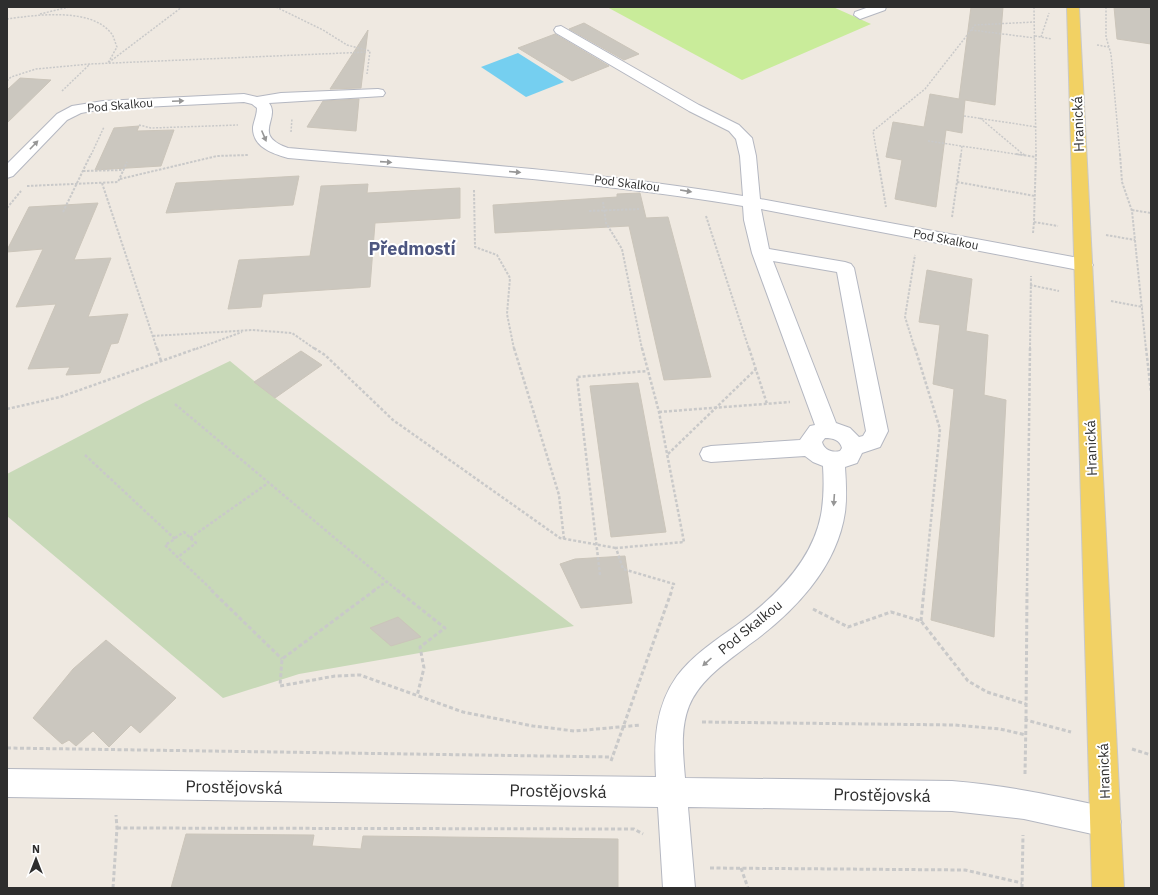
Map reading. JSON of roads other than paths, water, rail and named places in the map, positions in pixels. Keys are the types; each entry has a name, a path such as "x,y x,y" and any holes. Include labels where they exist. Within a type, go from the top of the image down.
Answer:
{"main road":[{"name":"Hranická","path":"1073,7 1108,888"}],"street":[{"path":"860,15 880,7"},
{"path":"561,30 694,108 724,122 740,133 744,138 748,156 750,202 761,253 828,430"},
{"name":"Pod Skalkou","path":"257,101 281,97 378,93"},
{"name":"Pod Skalkou","path":"7,173 62,117 77,109 103,105 244,98 257,101 262,104 264,110 261,132 265,141 273,148 288,153 587,178 658,187 750,202 1084,265"},
{"path":"761,253 845,268 877,437 870,443 844,453 824,459 812,447 811,440 818,432 828,430 844,434 844,453"},
{"path":"712,454 812,447"},
{"name":"Pod Skalkou","path":"678,878 668,745 670,722 679,697 697,672 710,659 764,619 788,596 812,566 829,530 834,511 844,453"},
{"name":"Prostějovská","path":"7,784 952,796 991,798 1106,822"}],"water":[{"path":"518,53 564,82 526,97 481,67"}],"district":[{"name":"Předmostí","path":"412,248"}]}
